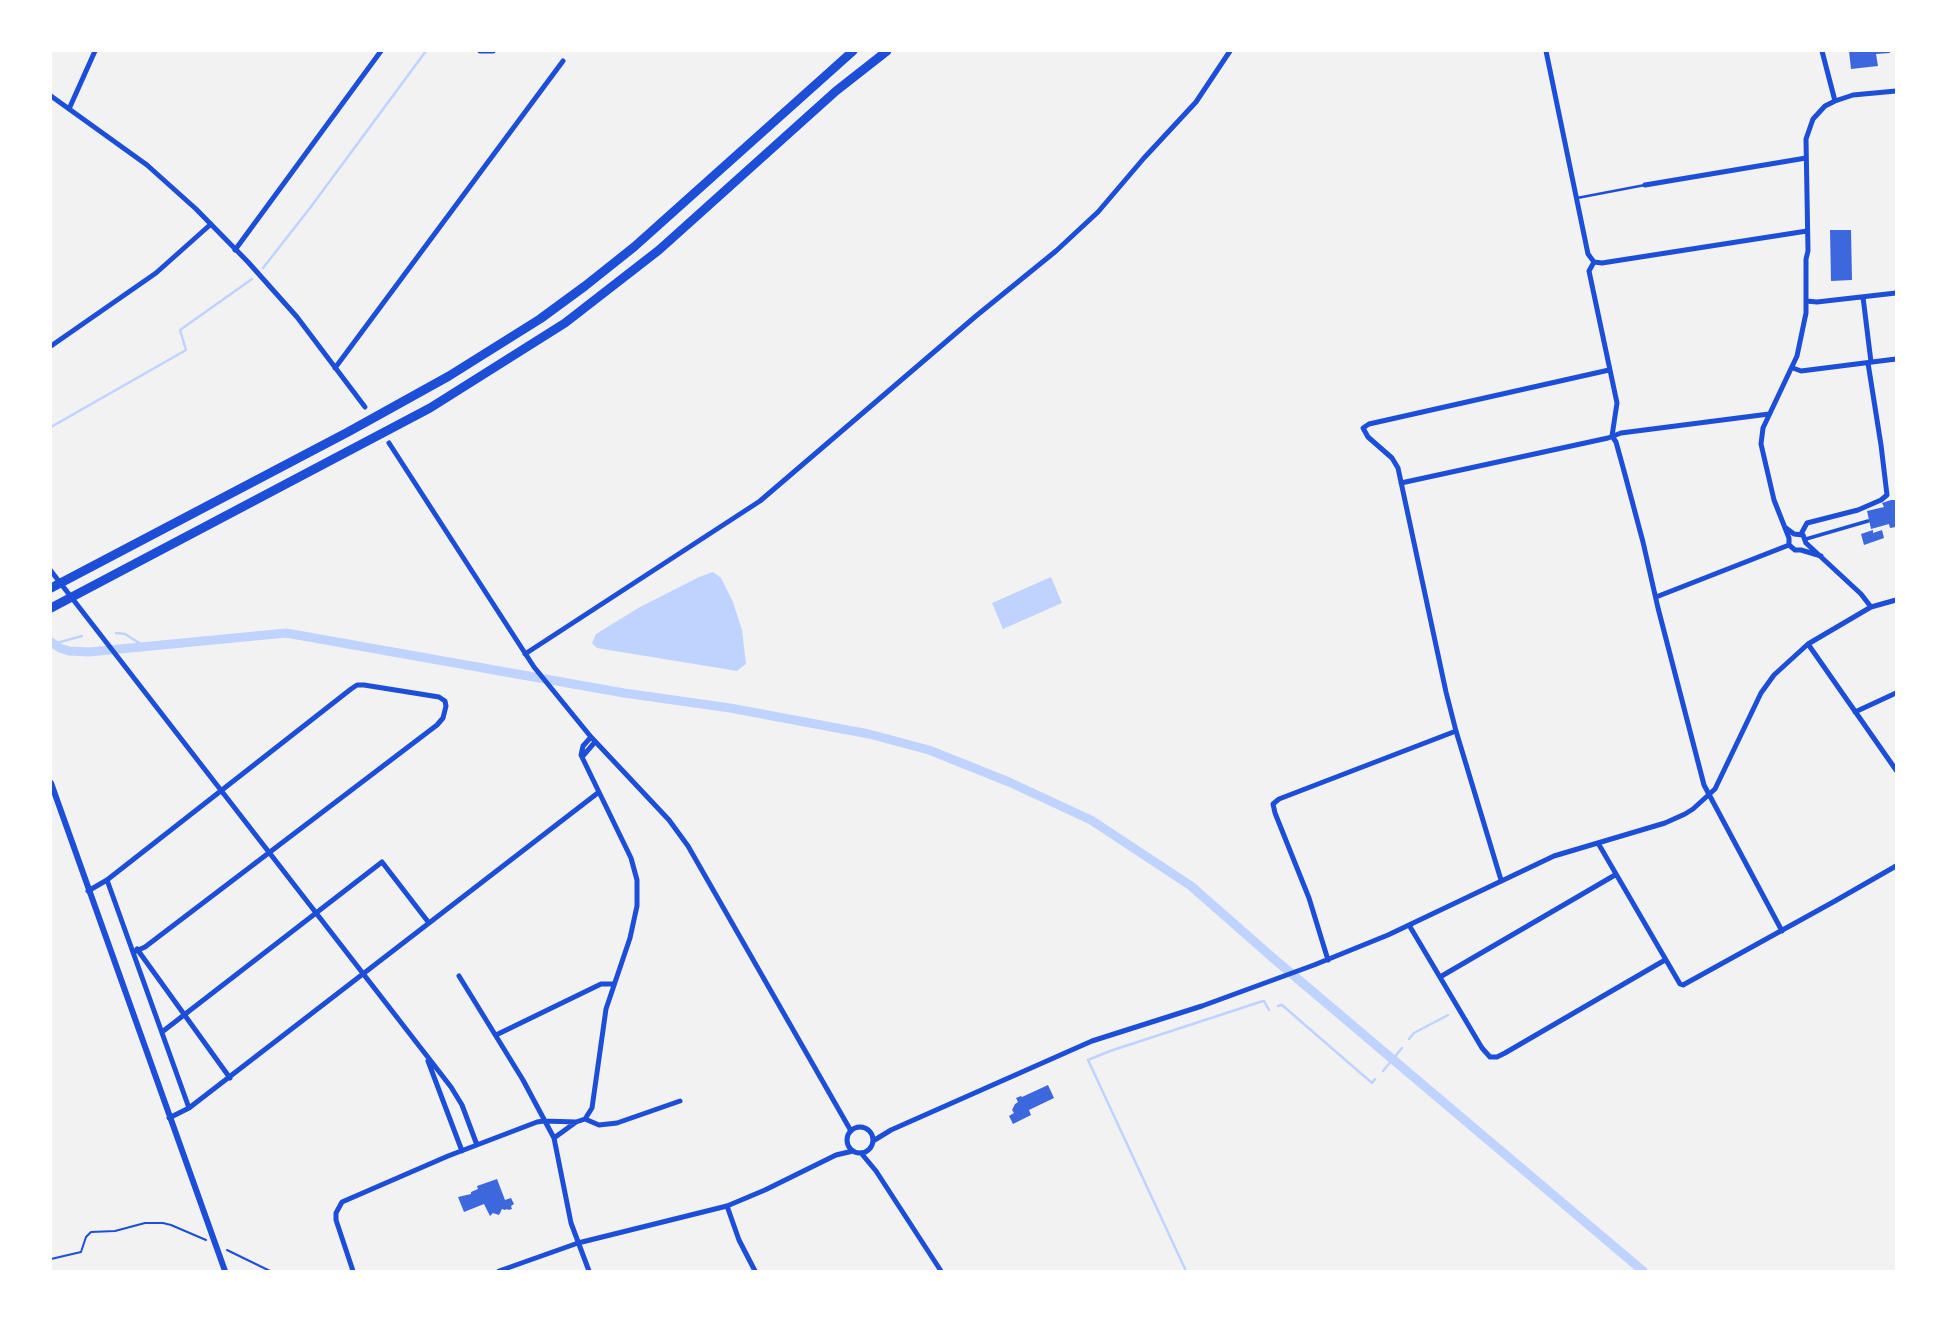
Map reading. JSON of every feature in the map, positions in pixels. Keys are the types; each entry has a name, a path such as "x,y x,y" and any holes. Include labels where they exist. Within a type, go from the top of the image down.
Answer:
{"highway":[{"path":"51,588 428,388 540,319 643,239 853,51"},
{"path":"51,608 430,408 565,323 659,250 818,106 887,51"}],"street":[{"path":"69,109 94,51"},
{"path":"235,250 381,51"},
{"path":"480,51 493,51"},
{"path":"525,654 760,501 1056,251 1098,212 1196,102 1230,51"},
{"path":"1546,51 1588,254 1594,262 1602,263 1807,231"},
{"path":"1822,51 1835,101"},
{"path":"335,368 563,61"},
{"path":"1871,607 1821,556 1786,528 1774,500 1760,443 1761,432 1793,368 1800,343 1806,301 1806,139 1813,119 1825,106 1835,101 1853,95 1896,91"},
{"path":"51,96 153,169 211,224 297,317 365,407"},
{"path":"1645,185 1805,158"},
{"path":"51,346 150,278 211,224"},
{"path":"1594,262 1590,271 1617,403 1612,436 1619,452 1643,542 1700,772 1704,785 1782,930"},
{"path":"1806,301 1896,293"},
{"path":"1821,556 1793,549 1807,523 1865,507 1885,498 1888,491 1869,362 1863,297"},
{"path":"1793,368 1801,371 1896,359"},
{"path":"1501,880 1456,731 1395,462 1368,437 1363,427 1609,370"},
{"path":"1401,483 1636,430 1769,414"},
{"path":"389,443 534,667 593,739 668,820 692,852 851,1131"},
{"path":"1656,597 1797,539 1868,521"},
{"path":"1797,539 1801,550"},
{"path":"51,570 457,1096 477,1145"},
{"path":"873,1141 891,1130 1092,1041 1310,967 1409,925 1554,856 1665,823 1693,809 1715,789 1767,682 1808,644 1871,607 1896,600"},
{"path":"1808,644 1896,770"},
{"path":"88,891 107,880 358,685 439,697 445,701 443,718 437,725 145,947 136,951"},
{"path":"1855,712 1896,693"},
{"path":"1328,960 1309,898 1273,804 1279,799 1456,731"},
{"path":"554,1138 589,1115 606,1009 633,927 637,906 637,880 631,858 582,757 583,746 593,739"},
{"path":"51,783 225,1271"},
{"path":"169,1118 190,1108 230,1078 599,792"},
{"path":"1598,844 1680,984 1690,982 1896,866"},
{"path":"162,1031 382,862 429,923"},
{"path":"1440,977 1615,876"},
{"path":"107,880 136,951 230,1078"},
{"path":"1409,925 1482,1048 1490,1057 1505,1053 1665,960"},
{"path":"136,951 190,1108"},
{"path":"459,976 535,1100 554,1138 571,1223 589,1271"},
{"path":"496,1035 601,984 614,984"},
{"path":"426,1055 462,1151"},
{"path":"444,1103 457,1096"},
{"path":"585,1119 598,1125 617,1123 680,1101"},
{"path":"353,1271 336,1220 336,1213 342,1202 462,1151 544,1121 576,1122"},
{"path":"853,1151 848,1143 851,1131 861,1128 871,1133 891,1130"},
{"path":"499,1271 578,1243 727,1206 836,1155 853,1151 864,1152 872,1146 871,1133"},
{"path":"836,1155 848,1143"},
{"path":"864,1152 941,1271"},
{"path":"727,1206 739,1240 755,1271"}],"lane":[{"path":"1577,198 1645,185"}],"path":[{"path":"51,1259 81,1252 86,1237 91,1232 115,1231 154,1222 182,1229"},
{"path":"246,1260 270,1271"}],"water":[{"path":"713,572 721,578 733,602 742,630 746,664 737,671 597,648 592,643 596,634 640,607"},
{"path":"1051,577 1062,603 1003,629 992,603"}],"building":[{"path":"1849,51 1890,53 1876,54 1878,66 1851,69"},
{"path":"1830,230 1851,230 1852,280 1831,281"},
{"path":"1895,500 1896,504 1896,527 1890,528 1889,524 1871,529 1867,511 1884,507 1882,503"},
{"path":"1873,530 1873,533 1882,530 1884,538 1864,545 1861,534"},
{"path":"1048,1085 1054,1098 1029,1110 1031,1115 1013,1124 1009,1116 1014,1113 1012,1110 1018,1102 1016,1098"},
{"path":"497,1179 505,1200 511,1198 514,1204 512,1209 502,1209 499,1215 493,1213 490,1216 484,1204 464,1212 458,1197 471,1194 478,1189 477,1186"}],"waterway":[{"path":"263,268 426,51"},
{"path":"51,427 186,350 180,330 252,279"},
{"path":"116,633 125,634 144,646"},
{"path":"51,642 69,651 89,652 286,633 624,693 730,708 869,734 929,750 1009,782 1091,820 1191,886 1643,1271"},
{"path":"53,644 82,636"},
{"path":"1186,1271 1088,1060 1260,1002 1264,1001 1269,1010"},
{"path":"1278,1006 1282,1005 1372,1083 1375,1079"},
{"path":"1409,1039 1414,1033 1448,1015"},
{"path":"1383,1071 1402,1048"}]}
